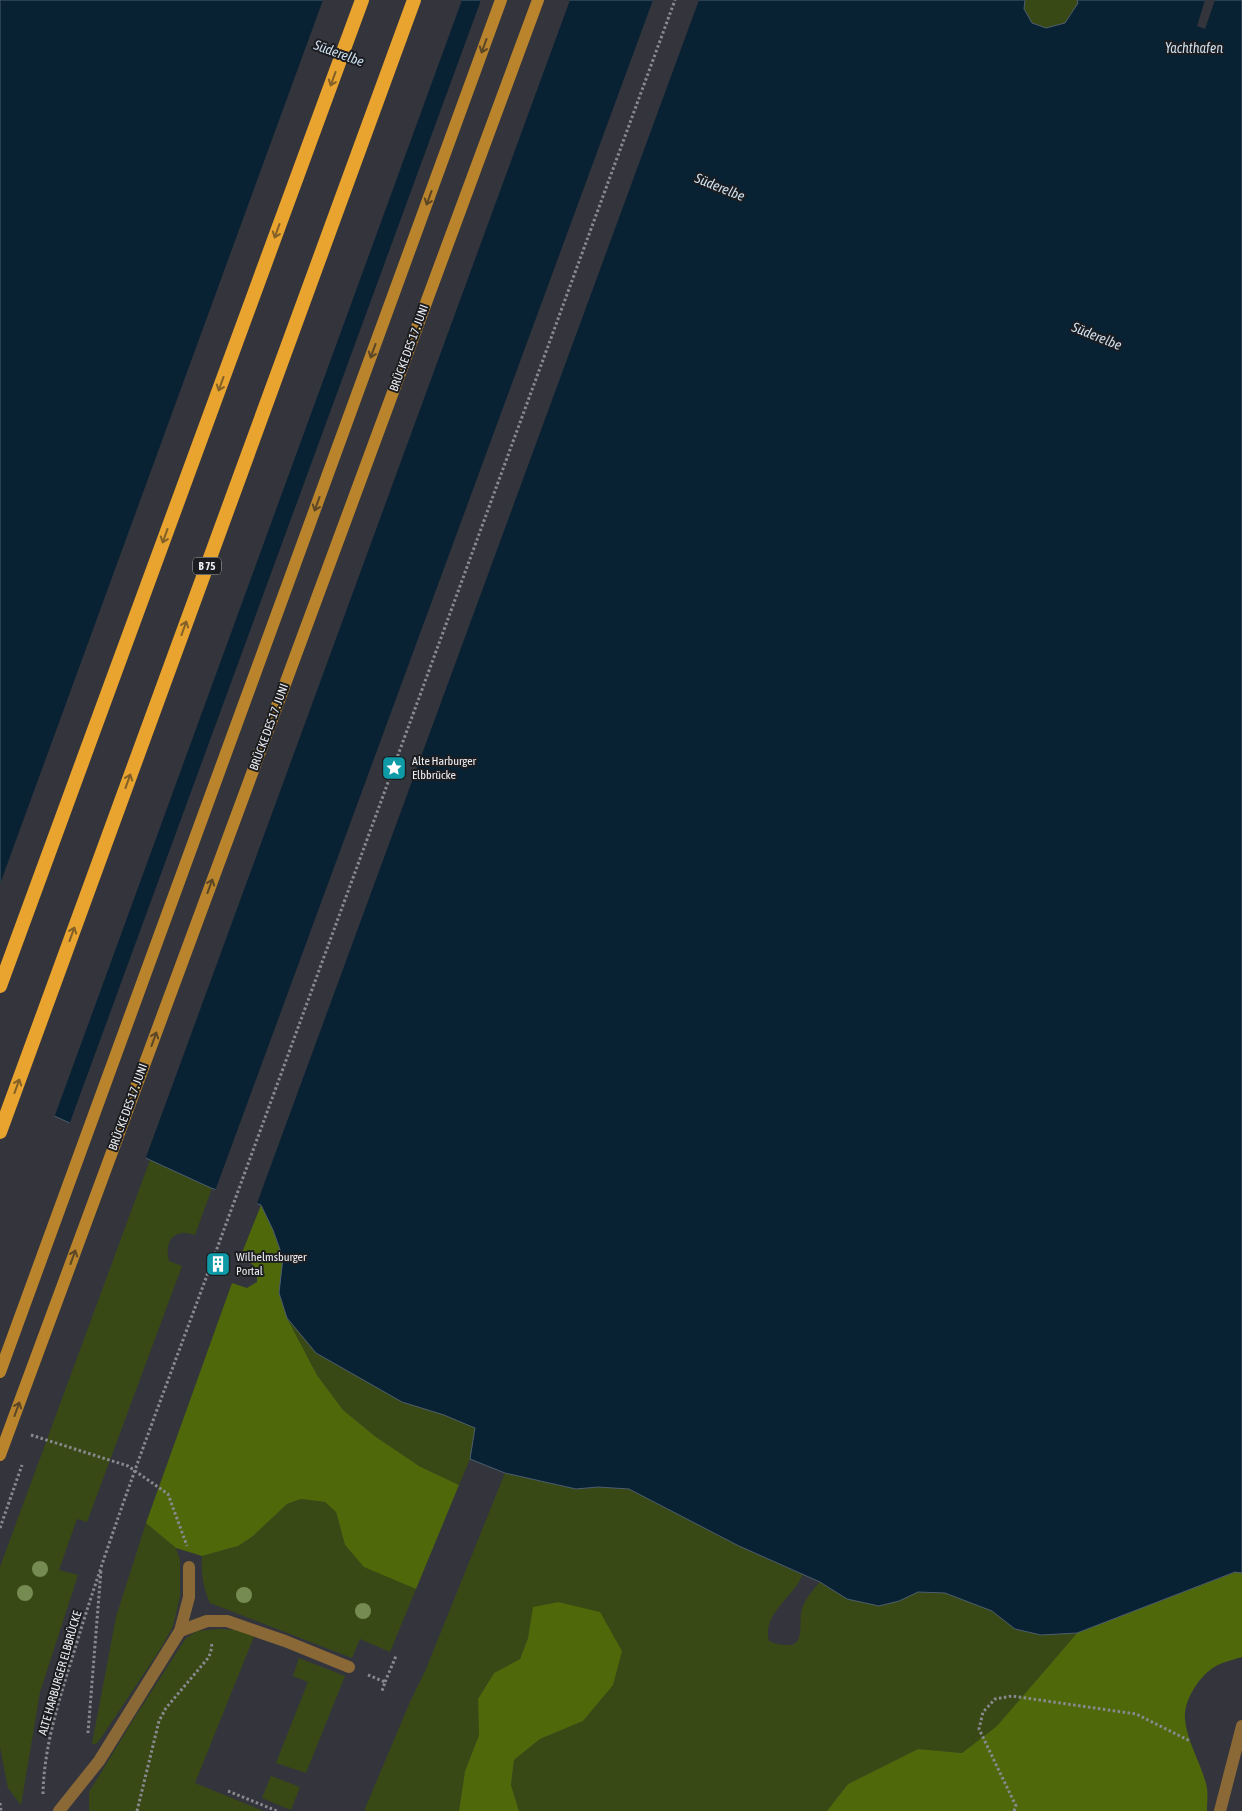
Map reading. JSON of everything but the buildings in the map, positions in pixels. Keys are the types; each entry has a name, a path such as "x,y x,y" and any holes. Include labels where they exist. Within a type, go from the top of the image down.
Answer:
{"highway":[{"path":"0,986 362,0"},
{"name":"B 75","path":"0,1132 414,0"}],"main road":[{"path":"0,1372 501,0"},
{"name":"BRÜCKE DES 17. JUNI","path":"0,1455 538,0"}],"lane":[{"path":"59,1811 99,1761 180,1631 189,1597 189,1567"},
{"path":"180,1631 207,1621 227,1621 349,1667"},
{"path":"1220,1811 1242,1726"}],"path":[{"path":"215,1254 675,0"},
{"name":"ALTE HARBURGER ELBBRÜCKE","path":"42,1797 55,1713 102,1563 209,1270"},
{"path":"28,1434 128,1466 168,1494 189,1552 189,1567"},
{"path":"0,1528 9,1500"},
{"path":"88,1734 102,1563"},
{"path":"137,1811 159,1721 166,1708 209,1657 212,1647 207,1621"},
{"path":"385,1682 396,1656"},
{"path":"1014,1811 1016,1806 979,1729 983,1712 995,1699 1012,1696 1136,1714 1190,1741"},
{"path":"228,1791 277,1811"},
{"path":"0,1802 1,1811"}],"green space":[{"path":"1025,0 1077,0 1078,3 1065,23 1046,28 1032,23 1024,9"},
{"path":"150,1160 212,1188 195,1235 177,1234 169,1244 169,1261 182,1266 87,1522 77,1519 59,1570 78,1575 40,1692 21,1805 8,1788 0,1747 0,1567"},
{"path":"261,1205 283,1258 279,1293 287,1318 317,1375 343,1410 376,1437 419,1466 459,1485 416,1589 364,1567 345,1545 336,1512 325,1502 301,1499 287,1504 252,1537 238,1546 202,1556 176,1548 146,1523 232,1283 247,1288 257,1282 257,1272 254,1266 240,1258"},
{"path":"287,1318 316,1353 350,1372 475,1428 470,1459 459,1485 415,1464 376,1437 343,1410 317,1375"},
{"path":"505,1473 576,1489 598,1487 629,1489 739,1546 803,1575 797,1586 771,1619 768,1633 769,1641 776,1644 788,1645 794,1644 797,1641 803,1605 820,1582 847,1599 899,1601 917,1592 945,1593 992,1611 1015,1629 1041,1635 1077,1633 997,1726 962,1753 918,1749 848,1784 827,1811 519,1811 511,1785 514,1760 540,1739 583,1721 558,1602 534,1607 528,1638 520,1659 494,1673 478,1699 479,1735 465,1771 459,1811 364,1811 426,1669"},
{"path":"301,1499 325,1502 331,1506 336,1512 345,1545 364,1566 416,1589 390,1652 360,1639 352,1658 210,1603 203,1580 202,1556 238,1546 252,1537 287,1504"},
{"path":"146,1523 176,1548 180,1560 180,1596 173,1626 161,1648 101,1738 96,1744 92,1744 116,1617"},
{"path":"1236,1572 1242,1573 1242,1657 1220,1664 1200,1679 1190,1695 1185,1711 1186,1728 1207,1788 1207,1811 827,1811 848,1784 918,1749 962,1753 997,1726 1077,1633"},
{"path":"558,1602 600,1612 622,1651 613,1685 583,1721 540,1739 514,1760 511,1785 519,1811 459,1811 465,1771 479,1735 478,1699 494,1673 520,1659 528,1638 533,1607"},
{"path":"239,1630 255,1634 195,1783 263,1811 89,1811 89,1792 186,1638 197,1631"},
{"path":"299,1658 345,1676 306,1773 276,1763 308,1682 293,1676"},
{"path":"271,1776 300,1787 291,1810 262,1798"}],"water":[{"path":"0,0 1025,0 1024,9 1032,23 1046,28 1065,23 1078,3 1077,0 1242,0 1242,1573 1235,1572 1077,1633 1041,1635 1015,1629 992,1611 945,1593 918,1592 899,1601 879,1606 847,1599 820,1582 739,1546 629,1489 598,1487 576,1489 505,1473 470,1459 475,1428 444,1415 402,1402 316,1353 287,1318 279,1293 283,1258 261,1205 211,1188 0,1091"}],"pier":[{"path":"323,0 462,0 54,1118 0,1093 0,884"},
{"path":"481,0 570,0 145,1160 69,1125"},
{"name":"Alte Harburger Elbbrücke","path":"653,0 699,0 256,1206 215,1191"},
{"path":"1205,0 1215,0 1205,29 1197,26"}],"place":[{"name":"Alte Harburger Elbbrücke","path":"394,768"},
{"name":"Wilhelmsburger Portal","path":"218,1264"}],"water label":[{"name":"Yachthafen","path":"1194,48"},
{"name":"Süderelbe","path":"339,53"},
{"name":"Süderelbe","path":"720,187"},
{"name":"Süderelbe","path":"1097,336"}]}
